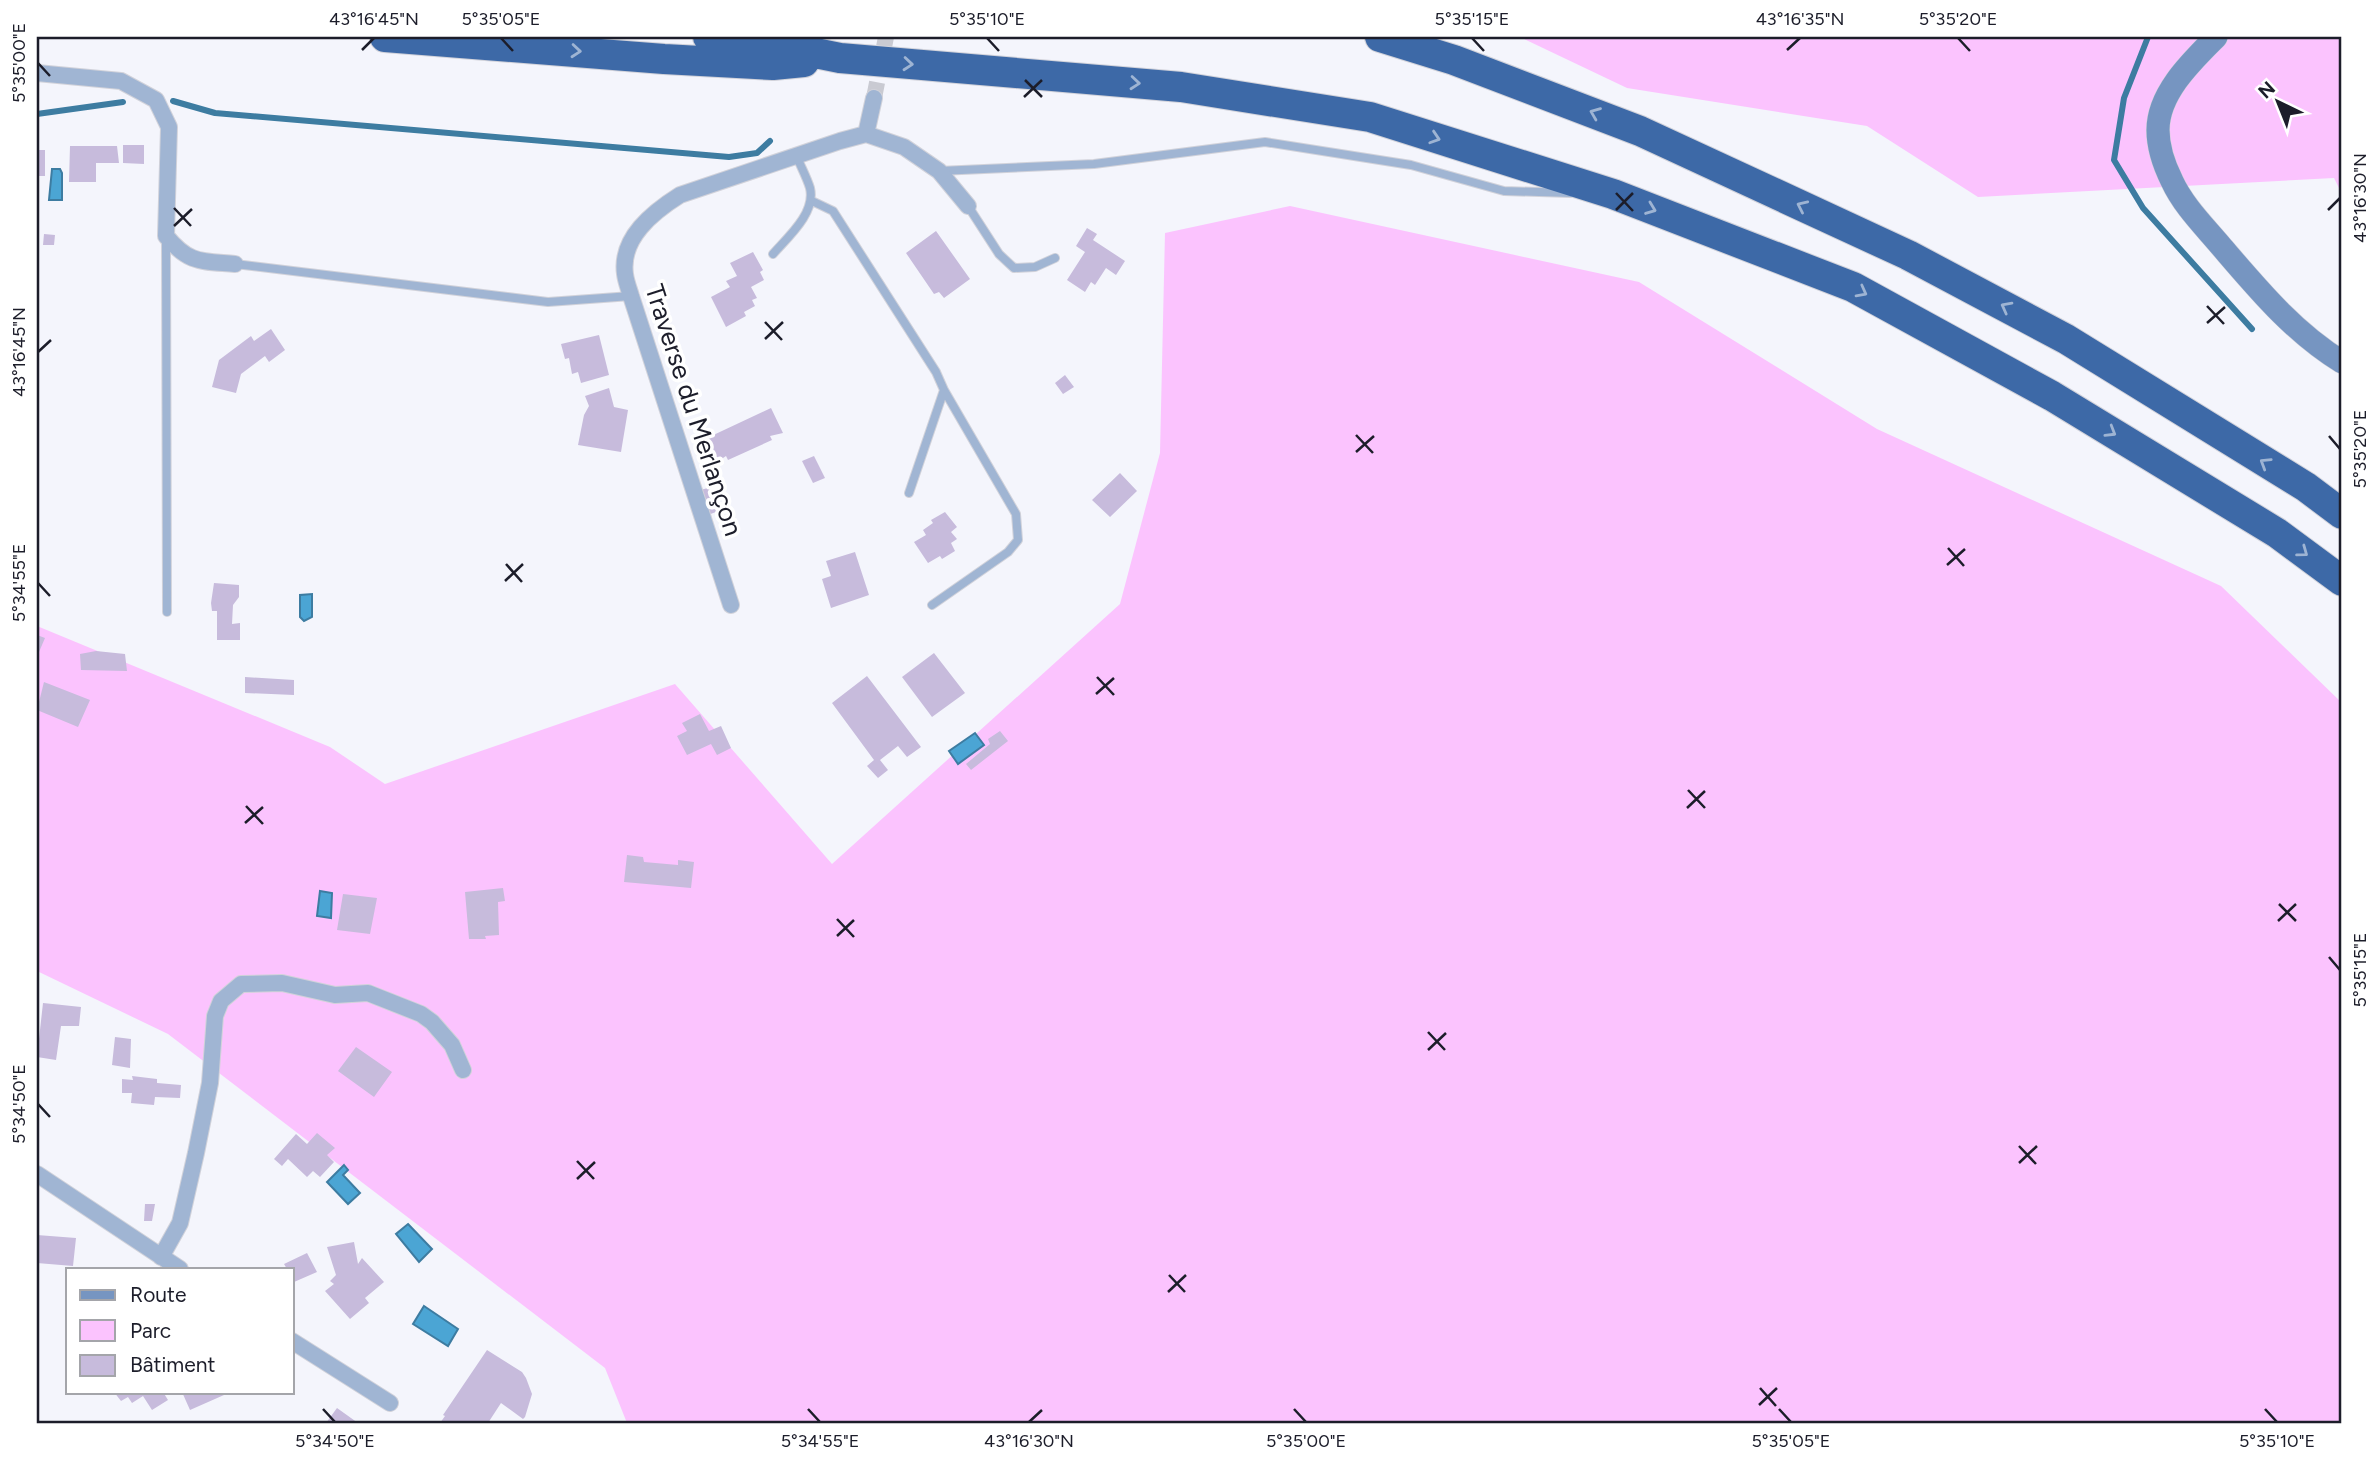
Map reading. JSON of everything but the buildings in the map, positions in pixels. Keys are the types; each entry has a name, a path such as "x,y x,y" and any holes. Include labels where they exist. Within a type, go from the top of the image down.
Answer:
{"highway":[{"path":"385,37 773,65 840,58"},
{"path":"708,37 776,45 840,58 1181,87 1370,117 1613,194 1853,287 2052,396 2277,533 2342,581"},
{"path":"1380,37 1454,60 1640,131 1908,255 2066,340 2306,488 2342,514"}],"main road":[{"path":"2216,37 2188,65 2166,99 2158,128 2161,155 2172,182 2190,210 2267,300 2321,350 2342,362"}],"street":[{"path":"37,73 121,81 156,100 169,127 166,236 180,253 197,260 234,264"},
{"path":"874,98 866,134 904,147 939,171 968,206"},
{"name":"Traverse du Merlançon","path":"731,605 631,296 625,273 626,254 639,231 658,209 680,195 866,134"},
{"path":"161,1257 180,1223 197,1153 210,1083 215,1016 221,1001 241,984 282,983 335,995 368,993 421,1014 432,1022 452,1045 463,1070"},
{"path":"37,1174 178,1268"},
{"path":"294,1342 390,1403"}],"lane":[{"path":"939,171 1094,164 1265,142 1411,165 1504,191 1613,194"},
{"path":"773,254 801,222 811,201 810,187 796,157"},
{"path":"811,201 833,211 936,372 1016,514 1017,540 1008,552 932,605"},
{"path":"968,206 999,254 1014,268 1035,267 1055,258"},
{"path":"166,236 167,612"},
{"path":"234,264 548,302 631,296"},
{"path":"909,493 944,390"}],"green space":[{"path":"1520,37 2342,37 2342,194 2334,178 1978,197 1867,126 1627,88"},
{"path":"1290,206 1639,282 1877,429 2221,586 2342,703 2342,1423 627,1423 605,1368 168,1034 37,971 37,626 330,747 385,784 675,684 832,864 1120,604 1160,453 1165,233"}],"water":[{"path":"52,169 60,169 62,173 62,200 49,200"},
{"path":"312,594 312,617 304,621 300,617 300,595"},
{"path":"975,733 984,745 958,764 949,751"},
{"path":"320,891 332,893 331,918 317,916"},
{"path":"344,1165 348,1170 343,1175 360,1193 348,1204 327,1182"},
{"path":"408,1224 432,1249 419,1262 396,1234"},
{"path":"424,1306 458,1329 448,1346 413,1324"}],"waterway":[{"path":"2148,37 2124,98 2114,160 2143,208 2252,329"},
{"path":"173,101 215,113 729,157 757,153 770,141"},
{"path":"37,114 123,102"}],"tunnel":[{"path":"874,98 886,37"}]}
